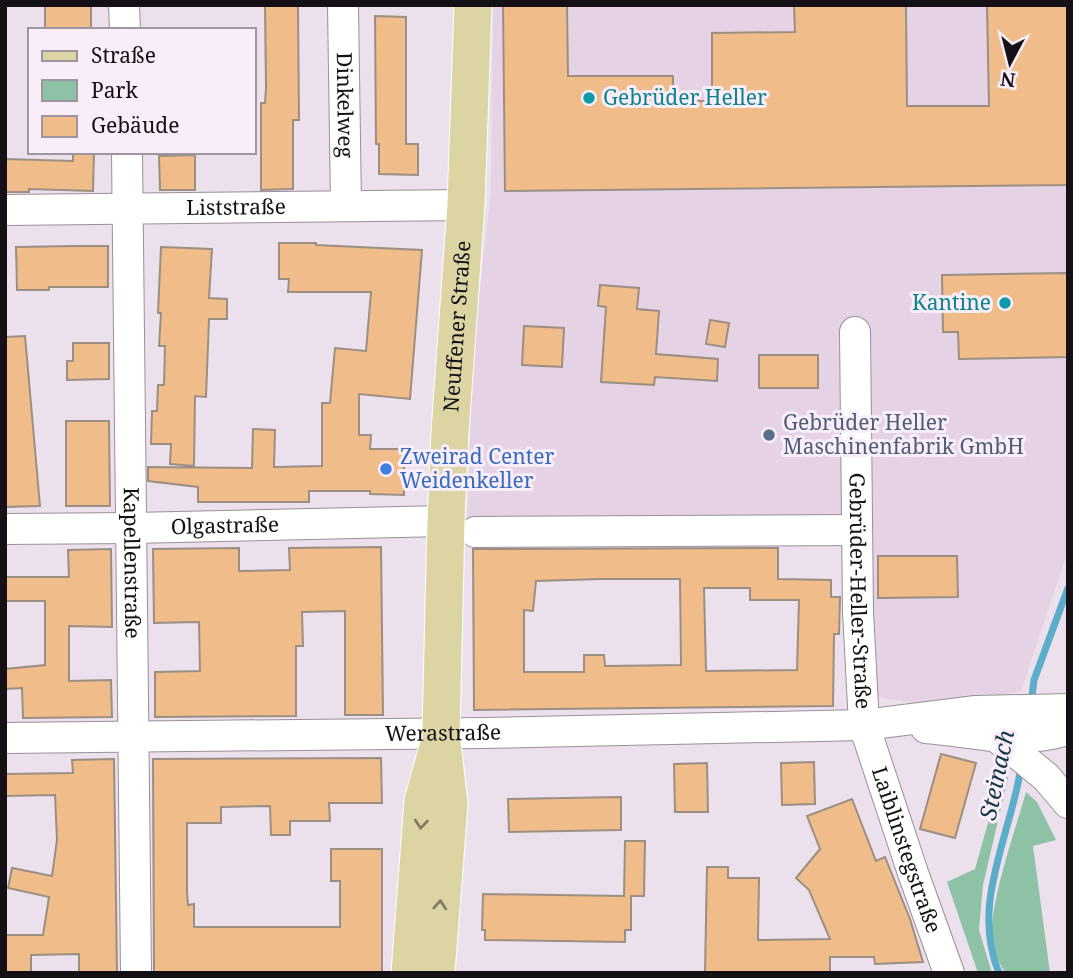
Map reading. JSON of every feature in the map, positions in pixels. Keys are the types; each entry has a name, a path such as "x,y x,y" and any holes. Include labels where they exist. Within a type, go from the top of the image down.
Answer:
{"main road":[{"name":"Neuffener Straße","path":"410,973 423,801 442,734 461,526 450,432 466,205 474,5"},
{"name":"Neuffener Straße","path":"436,973 449,804 442,734"}],"street":[{"path":"124,5 125,28"},
{"name":"Dinkelweg","path":"343,5 346,206"},
{"name":"Kapellenstraße","path":"128,154 136,973"},
{"name":"Liststraße","path":"5,210 466,205"},
{"name":"Gebrüder-Heller-Straße","path":"855,332 858,612 872,725"},
{"name":"Olgastraße","path":"5,529 461,526 857,530"},
{"name":"Werastraße","path":"5,738 442,734 872,725 954,730 999,724 1028,739 1058,722"},
{"name":"Werastraße","path":"999,724 1068,803"},
{"name":"Laiblinstegstraße","path":"872,725 913,873 949,973"}],"shaded area":[{"name":"Gebrüder Heller Maschinenfabrik GmbH","path":"493,5 1068,5 1068,551 1021,691 948,709 873,696 869,521 467,525 473,350 491,191"}],"green space":[{"path":"1003,770 1008,778 983,885 979,930 992,973 978,973 947,882 975,869"},
{"path":"1026,792 1037,802 1056,840 1033,846 1050,973 1005,973 993,948 993,914 997,893"}],"building":[{"path":"45,5 91,5 91,28 45,28"},
{"path":"265,5 298,5 299,120 293,120 293,189 261,190 261,103 265,103 266,88"},
{"name":"Gebrüder Heller","path":"503,5 567,5 568,76 673,76 673,101 712,101 712,33 795,32 794,5 906,5 907,106 989,106 987,5 1068,5 1068,185 505,191"},
{"path":"375,16 406,17 406,144 418,144 418,175 379,174 379,144 376,144"},
{"path":"73,154 94,154 93,191 29,189 29,192 5,192 5,159 73,161"},
{"path":"195,155 195,190 160,190 159,156"},
{"path":"279,243 422,250 410,399 359,394 359,435 371,435 370,449 404,449 404,495 370,494 370,491 309,491 309,502 198,502 198,487 148,481 148,467 252,468 253,429 275,430 274,467 322,466 322,403 330,403 335,348 366,351 371,292 288,292 289,279 279,279"},
{"path":"108,246 108,287 17,290 16,247"},
{"path":"161,247 212,249 209,298 227,299 227,319 209,319 206,397 195,396 194,466 170,464 171,444 151,444 152,411 157,411 158,385 164,385 165,346 159,346 161,313 158,313"},
{"name":"Kantine","path":"1068,273 1068,357 959,359 958,332 943,332 942,275"},
{"path":"600,285 639,288 637,309 659,311 656,354 718,359 717,381 655,377 654,385 601,382 606,307 598,306"},
{"path":"710,320 729,323 725,347 706,344"},
{"path":"524,326 564,328 562,367 522,365"},
{"path":"25,336 40,506 5,507 5,337"},
{"path":"73,343 109,343 109,379 67,380 67,361 73,361"},
{"path":"759,355 818,355 818,388 759,388"},
{"path":"66,421 109,421 110,506 66,506"},
{"path":"381,547 383,715 345,715 345,611 302,612 303,646 296,646 296,716 155,717 155,672 200,671 199,622 154,623 153,549 239,548 239,571 290,570 289,548"},
{"path":"778,548 778,579 831,580 831,597 840,597 839,634 834,634 833,706 474,710 473,549","holes":["680,579 681,665 605,666 604,655 584,655 584,672 524,672 524,610 533,611 536,581","704,588 750,588 750,600 799,600 797,670 706,671"]},
{"path":"111,549 112,627 69,626 69,681 111,680 112,717 23,718 22,688 5,689 5,669 45,665 45,601 5,601 5,577 69,577 68,550"},
{"path":"878,556 957,556 958,597 878,598"},
{"path":"941,754 976,763 955,838 920,829"},
{"path":"381,758 382,803 329,803 330,821 290,821 290,835 271,835 270,806 221,807 221,823 187,823 187,892 188,905 194,904 194,927 340,927 340,881 331,881 331,849 382,849 382,973 154,973 153,759"},
{"path":"114,759 117,973 79,973 79,954 31,955 31,973 5,973 5,935 43,935 49,897 8,888 12,868 52,876 57,840 55,795 5,796 5,774 73,773 72,760"},
{"path":"814,762 815,804 782,805 781,763"},
{"path":"707,763 708,812 675,812 674,764"},
{"path":"621,797 621,830 509,832 508,799"},
{"path":"852,799 876,861 885,857 910,919 923,962 875,964 874,957 830,957 830,973 705,973 707,867 728,867 728,878 759,878 758,940 830,939 809,890 796,878 820,849 807,816"},
{"path":"625,841 645,841 644,896 631,896 631,930 625,930 625,942 485,940 485,930 482,930 483,894 624,896"}],"waterway":[{"name":"Steinach","path":"1031,704 1034,680 1068,588"},
{"name":"Steinach","path":"999,973 991,947 991,895 1021,767"}],"place":[{"name":"Gebrüder Heller","path":"589,98"},
{"name":"Kantine","path":"1005,303"},
{"name":"Gebrüder Heller Maschinenfabrik GmbH","path":"769,435"},
{"name":"Zweirad Center Weidenkeller","path":"386,469"}]}
